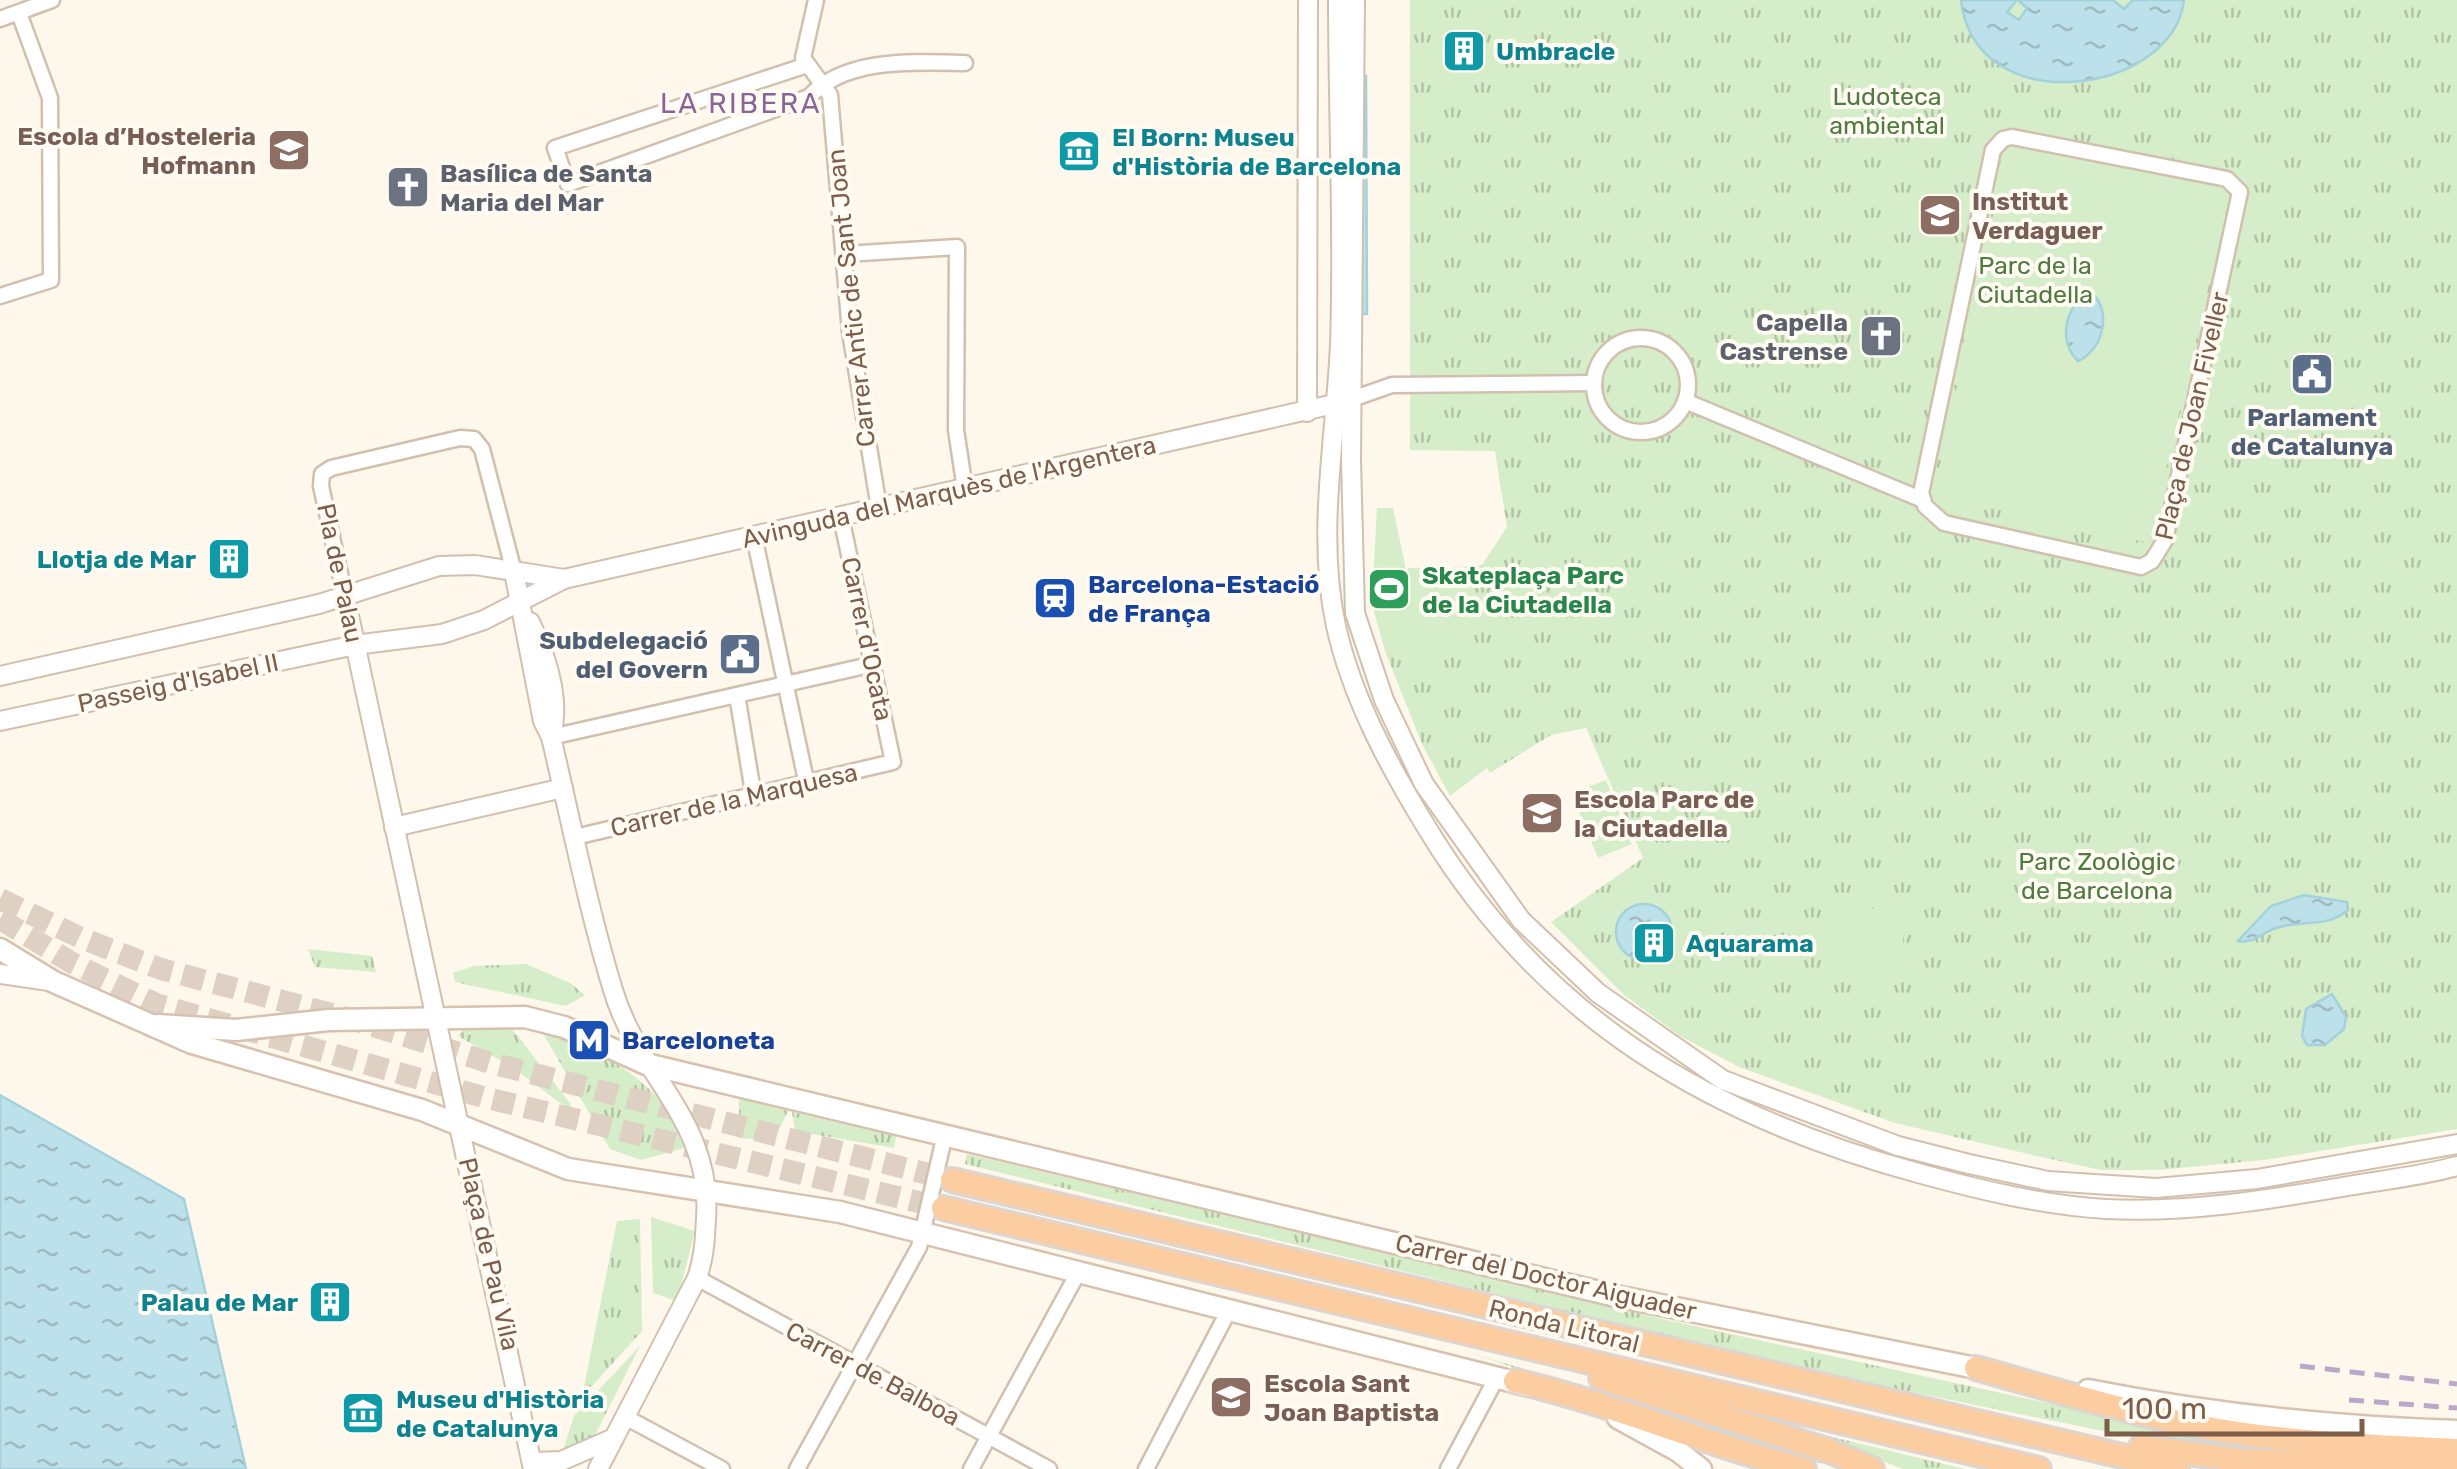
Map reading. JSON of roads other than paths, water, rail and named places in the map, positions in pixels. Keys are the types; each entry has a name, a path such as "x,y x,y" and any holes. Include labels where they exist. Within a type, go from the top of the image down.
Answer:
{"highway":[{"name":"Ronda Litoral","path":"952,1180 2176,1469"},
{"name":"Ronda Litoral","path":"943,1208 2039,1469"},
{"path":"1504,1342 1621,1386 1872,1469"},
{"path":"1976,1368 2110,1406 2214,1429 2324,1442 2457,1450"},
{"path":"1506,1378 1612,1406 1804,1469"},
{"path":"1924,1409 2240,1460 2457,1468"}],"main road":[{"name":"Plaça de Pau Vila","path":"0,950 54,982 245,1062 394,1102 568,1169 708,1193"},
{"name":"Plaça de Pau Vila","path":"158,1025 236,1030 438,1015 525,1018 564,1028 646,1064"},
{"name":"Carrer del Doctor Aiguader","path":"646,1064 1616,1296 2235,1416 2359,1428 2457,1431"},
{"path":"708,1193 820,1208 1506,1378 1623,1420 1701,1469"}],"street":[{"path":"0,20 52,0"},
{"path":"816,0 803,48 806,65 822,87"},
{"path":"1308,0 1308,412"},
{"path":"1338,0 1338,362 1356,613 1387,707 1424,784 1521,920 1598,994 1679,1054 1723,1080 1898,1146 2048,1181 2156,1188 2206,1184 2457,1144"},
{"path":"1355,0 1343,402 1330,491 1330,582 1336,624 1353,682 1385,754 1456,874 1512,944 1594,1022 1647,1060 1738,1111 1799,1136 1904,1169 2045,1202 2161,1210 2227,1205 2457,1166"},
{"path":"0,296 52,280 50,98 19,13"},
{"path":"806,65 556,148 568,184 810,97 822,87 873,68 966,63"},
{"name":"Carrer Antic de Sant Joan","path":"822,87 830,95 853,352 879,508"},
{"name":"Plaça de Joan Fiveller","path":"2022,137 2234,184 2242,200 2165,540 2152,561 2130,567 1944,523 1923,500 1920,480 1998,144 2022,137"},
{"path":"846,254 957,247 956,430 964,489"},
{"path":"1642,338 1670,348 1680,359 1688,387 1685,402 1667,424 1639,432 1612,422 1602,411 1594,383 1604,356 1615,346 1642,338"},
{"path":"1343,402 1392,385 1594,383"},
{"name":"Avinguda del Marquès de l'Argentera","path":"355,644 442,634 520,604 564,579 1343,402"},
{"path":"1685,402 1923,500"},
{"name":"Pla de Palau","path":"438,1015 394,827 322,474 330,468 460,438 474,439 482,449 514,572 543,721 564,788 612,989 646,1064"},
{"name":"Carrer d'Ocata","path":"841,517 893,762"},
{"path":"754,536 788,681 807,785"},
{"name":"Avinguda del Marquès de l'Argentera","path":"346,597 438,566 475,566 564,579"},
{"name":"Passeig d'Isabel II","path":"0,676 346,597"},
{"name":"Passeig d'Isabel II","path":"0,720 355,644"},
{"path":"551,738 874,664"},
{"path":"737,695 754,798"},
{"name":"Carrer de la Marquesa","path":"575,837 754,798 893,762"},
{"path":"394,827 564,788"},
{"path":"0,974 54,982"},
{"name":"Plaça de Pau Vila","path":"438,1015 533,1466"},
{"path":"598,1469 704,1259 708,1193 704,1160 689,1124 646,1064"},
{"path":"797,1469 923,1232 945,1134"},
{"path":"971,1469 1078,1271"},
{"name":"Carrer de Balboa","path":"697,1278 1049,1469"},
{"path":"1146,1469 1230,1308"},
{"path":"1448,1469 1506,1378"},
{"path":"627,1418 715,1468"},
{"path":"533,1466 561,1461 614,1438"}],"water":[{"path":"1961,0 2017,0 2007,12 2019,20 2027,8 2018,0 2113,0 2124,9 2133,0 2184,0 2172,32 2146,57 2112,74 2074,82 2035,79 2000,65 1974,39"},
{"path":"1362,76 1366,76 1367,314 1362,314"},
{"path":"2091,292 2102,309 2102,330 2094,348 2078,361 2068,343 2067,324 2075,305"},
{"path":"2304,895 2347,902 2348,910 2331,920 2286,925 2253,940 2238,941 2271,906"},
{"path":"1644,904 1664,912 1672,932 1664,952 1644,960 1624,952 1616,932 1624,912"},
{"path":"2332,994 2346,1017 2344,1029 2325,1045 2307,1045 2302,1036 2306,1009"},
{"path":"0,1095 184,1199 246,1469 0,1469"}],"tunnel":[{"path":"0,899 81,938 161,969 351,1019 491,1063 952,1180"},
{"path":"0,919 74,964 156,1004 483,1097 943,1208"}],"railway":[{"path":"2300,1366 2457,1384"},
{"path":"2349,1400 2457,1408"}],"place":[{"name":"Umbracle","path":"1464,51"},
{"name":"Escola d’Hosteleria Hofmann","path":"289,150"},
{"name":"El Born: Museu d'Història de Barcelona","path":"1079,151"},
{"name":"Basílica de Santa Maria del Mar","path":"408,187"},
{"name":"Institut Verdaguer","path":"1940,215"},
{"name":"Capella Castrense","path":"1881,336"},
{"name":"Parlament de Catalunya","path":"2312,374"},
{"name":"Llotja de Mar","path":"229,559"},
{"name":"Skateplaça Parc de la Ciutadella","path":"1389,589"},
{"name":"Barcelona-Estació de França","path":"1055,598"},
{"name":"Subdelegació del Govern","path":"740,654"},
{"name":"Escola Parc de la Ciutadella","path":"1542,813"},
{"name":"Aquarama","path":"1654,943"},
{"name":"Barceloneta","path":"589,1040"},
{"name":"Palau de Mar","path":"330,1302"},
{"name":"Escola Sant Joan Baptista","path":"1231,1397"},
{"name":"Museu d'Història de Catalunya","path":"363,1413"}],"district":[{"name":"LA RIBERA","path":"741,103"}],"park label":[{"name":"Ludoteca ambiental","path":"1887,110"},
{"name":"Parc de la Ciutadella","path":"2035,280"},
{"name":"Parc Zoològic de Barcelona","path":"2097,876"}]}
